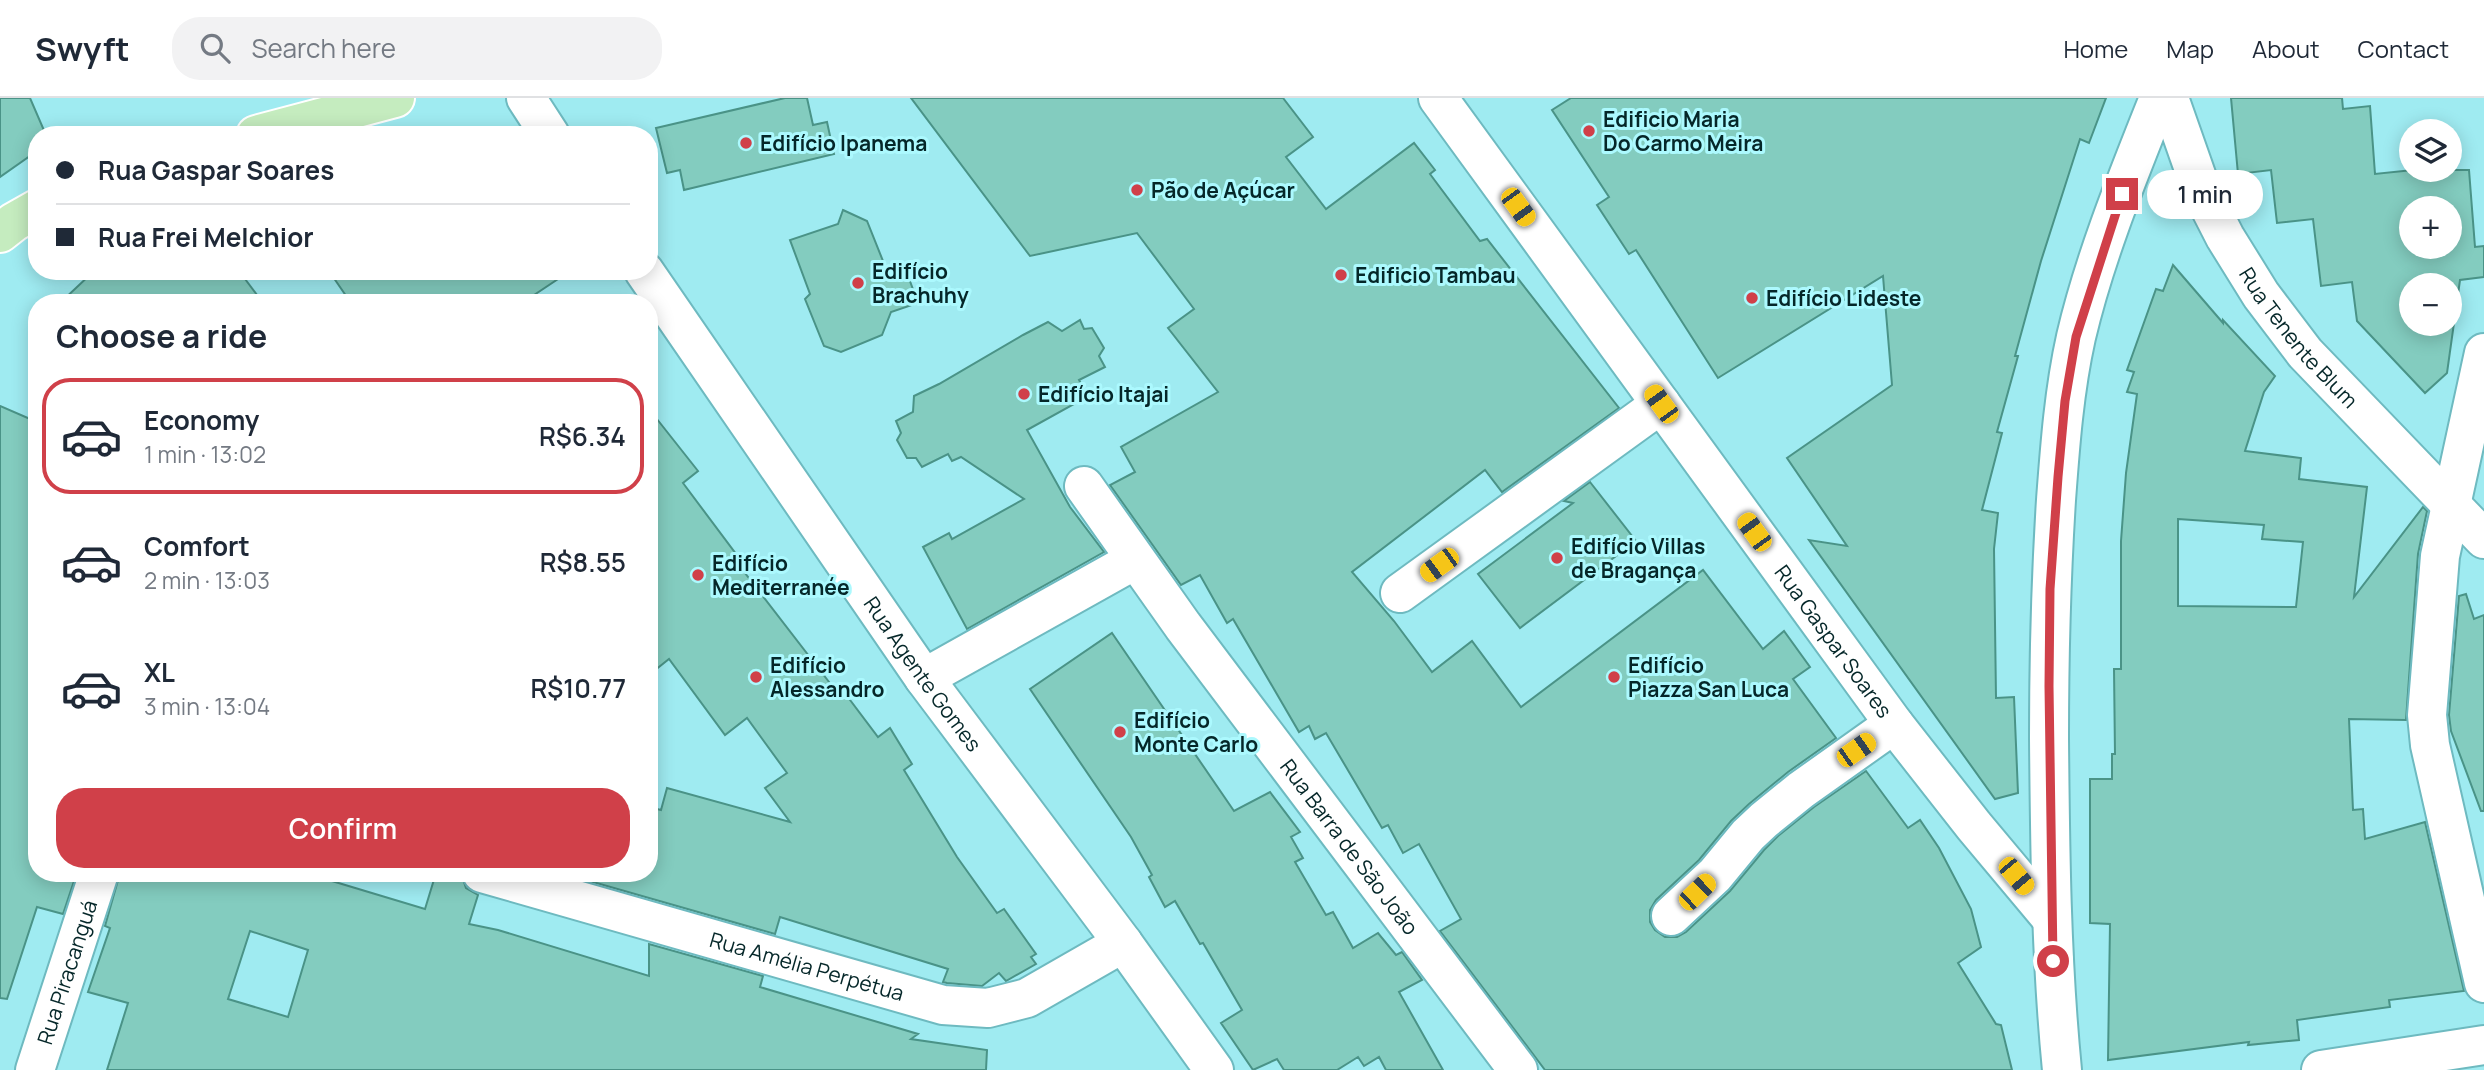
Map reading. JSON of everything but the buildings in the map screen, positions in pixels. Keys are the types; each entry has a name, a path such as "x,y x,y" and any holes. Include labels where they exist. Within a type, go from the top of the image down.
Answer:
{"main road":[{"path":"290,126 395,98"},
{"path":"0,233 28,214"}],"street":[{"path":"526,98 544,126"},
{"name":"Rua Gaspar Soares","path":"1438,98 1894,724 2051,918"},
{"path":"2062,1070 2055,1004 2051,918 2050,589 2065,401 2076,337 2092,281 2159,98"},
{"name":"Rua Tenente Blum","path":"2169,98 2202,192 2225,237 2261,295 2305,353 2484,539"},
{"name":"Rua Agente Gomes","path":"650,280 924,678 1123,943 1214,1070"},
{"path":"2484,353 2440,556 2427,716 2430,745 2484,983"},
{"path":"1400,593 1661,404"},
{"name":"Rua Barra de São João","path":"1084,486 1135,560 1518,1070"},
{"path":"924,678 1135,560"},
{"path":"1671,916 1715,875 1763,820 1894,724"},
{"name":"Rua Piracanguá","path":"35,1070 96,882"},
{"name":"Rua Amélia Perpétua","path":"514,882 943,1004 988,1008 1027,998 1123,943"},
{"path":"2321,1070 2484,1045"}],"place":[{"name":"Edificio Maria Do Carmo Meira","path":"1589,131"},
{"name":"Edifício Ipanema","path":"746,143"},
{"name":"Pão de Açúcar","path":"1137,190"},
{"name":"Edificio Tambau","path":"1341,275"},
{"name":"Edifício Brachuhy","path":"858,283"},
{"name":"Edifício Lideste","path":"1752,298"},
{"name":"Edifício Itajai","path":"1024,394"},
{"name":"Edifício Villas de Bragança","path":"1557,558"},
{"name":"Edifício Mediterranée","path":"698,575"},
{"name":"Edifício Alessandro","path":"756,677"},
{"name":"Edifício Piazza San Luca","path":"1614,677"},
{"name":"Edifício Monte Carlo","path":"1120,732"}],"route":[{"path":"2053,961 2050,589 2058,477 2065,401 2076,337 2122,194"}]}
